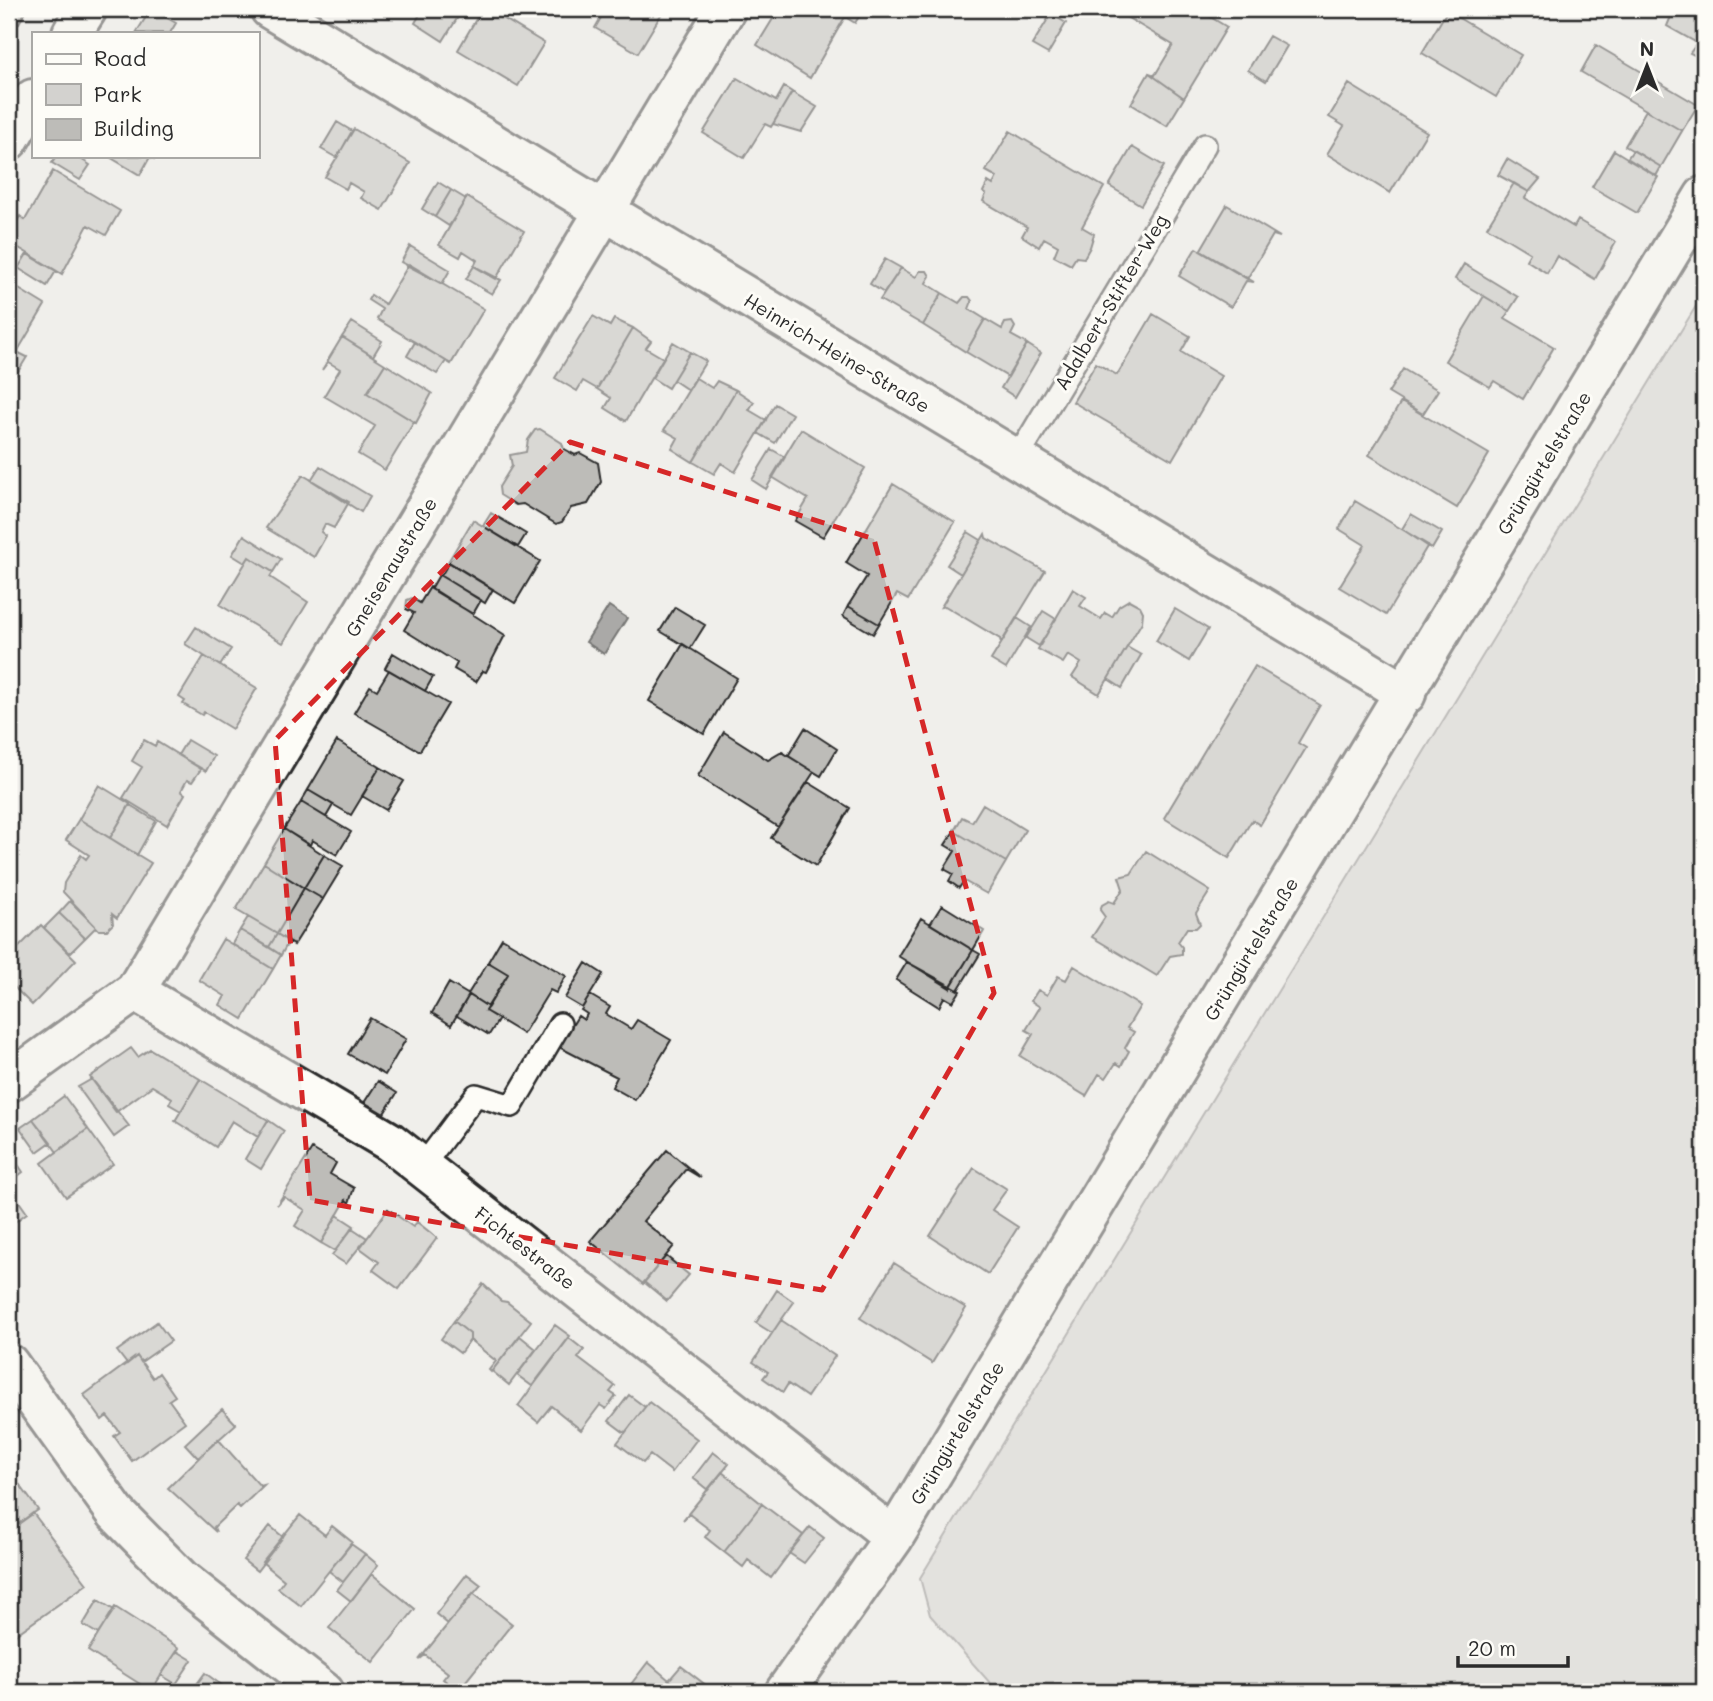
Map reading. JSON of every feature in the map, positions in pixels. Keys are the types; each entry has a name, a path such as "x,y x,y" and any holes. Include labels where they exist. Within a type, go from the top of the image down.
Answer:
{"street":[{"path":"73,32 87,9"},
{"name":"Heinrich-Heine-Straße","path":"270,9 604,213 1406,694"},
{"name":"Gneisenaustraße","path":"9,1082 135,991 726,9"},
{"path":"9,140 32,101"},
{"name":"Grüngürtelstraße","path":"785,1692 894,1537 1406,694 1704,196"},
{"name":"Fichtestraße","path":"135,991 390,1142 894,1537"},
{"path":"9,1364 116,1513 181,1579 324,1692"}],"lane":[{"name":"Adalbert-Stifter-Weg","path":"1016,460 1205,145"},
{"path":"422,1167 476,1095 512,1106 560,1024"}],"highlighted area":[{"path":"570,442 874,539 994,993 822,1290 310,1200 275,740"}],"green space":[{"path":"1704,293 1704,1692 998,1692 930,1615 920,1578"}],"shaded area":[{"path":"609,606 627,618 604,654 586,642"}],"building":[{"path":"9,9 27,9 19,23 9,17"},
{"path":"151,9 176,23 171,32 137,32"},
{"path":"423,9 463,9 443,41 415,23"},
{"path":"482,9 488,9 544,43 518,86 458,50"},
{"path":"606,9 655,9 662,13 638,53 595,28"},
{"path":"779,9 832,9 837,12 839,9 864,9 855,23 845,17 810,78 757,45"},
{"path":"1113,9 1197,9 1227,27 1184,98 1149,73 1155,75 1173,45"},
{"path":"1663,9 1704,9 1704,34 1699,44 1667,26 1672,14"},
{"path":"1447,11 1521,55 1496,97 1422,53"},
{"path":"1051,14 1066,23 1048,54 1032,45"},
{"path":"1704,34 1704,60 1690,53"},
{"path":"1269,36 1287,46 1266,81 1248,70"},
{"path":"1596,45 1698,105 1682,131 1581,72"},
{"path":"1149,73 1184,98 1167,126 1131,104"},
{"path":"737,78 776,101 784,87 792,92 771,127 765,124 744,158 703,133"},
{"path":"1349,84 1427,132 1390,193 1327,154 1344,126 1329,117"},
{"path":"792,92 817,107 801,132 773,124"},
{"path":"1646,110 1682,131 1661,167 1625,146"},
{"path":"337,122 352,131 337,158 321,149"},
{"path":"354,129 410,163 382,210 361,198 364,192 349,183 346,189 325,177"},
{"path":"1010,131 1104,187 1082,227 1094,234 1090,247 1084,258 1076,257 1071,265 1054,256 1058,246 1044,238 1039,247 1022,236 1027,227 983,201 986,194 983,192 988,182 993,185 997,177 986,171"},
{"path":"1132,147 1164,166 1141,205 1109,186"},
{"path":"1614,150 1658,177 1637,213 1592,187"},
{"path":"1633,150 1661,167 1656,176 1627,159"},
{"path":"56,158 79,158 90,165 80,180 52,163"},
{"path":"111,158 149,158 140,175"},
{"path":"1507,159 1540,179 1529,192 1498,175"},
{"path":"53,171 120,211 106,235 88,225 62,274 9,242 9,235 20,216 25,220"},
{"path":"438,182 451,190 435,217 422,209"},
{"path":"1514,183 1529,192 1525,198 1574,227 1578,220 1616,242 1595,279 1557,256 1547,273 1526,260 1530,253 1487,227"},
{"path":"451,190 466,199 449,226 435,217"},
{"path":"467,197 524,231 496,279 474,266 477,260 463,251 460,257 439,245"},
{"path":"1227,205 1280,237 1273,235 1247,279 1200,251"},
{"path":"410,246 450,270 442,284 401,262"},
{"path":"1196,248 1254,282 1246,281 1231,307 1179,276"},
{"path":"27,254 56,271 47,286 18,268"},
{"path":"885,259 901,268 884,293 870,284"},
{"path":"409,264 484,309 451,364 377,319 382,309 368,300 371,295 385,304"},
{"path":"1464,264 1518,297 1509,311 1455,279"},
{"path":"474,266 501,280 492,294 466,279"},
{"path":"901,268 916,277 920,271 927,271 930,276 926,283 942,293 923,325 880,300"},
{"path":"9,283 45,305 17,352 27,357 16,375 9,371"},
{"path":"942,293 959,303 964,297 969,297 972,301 969,309 985,319 966,352 923,325"},
{"path":"1484,296 1509,311 1505,318 1554,347 1523,399 1494,381 1490,387 1445,361"},
{"path":"1153,314 1190,336 1181,352 1221,376 1172,460 1073,402 1096,363 1117,375"},
{"path":"593,316 610,326 614,319 633,328 597,389 583,381 577,391 555,378"},
{"path":"985,319 1002,329 1005,323 1012,322 1015,327 1011,335 1027,344 1008,377 966,352"},
{"path":"352,322 382,341 373,356 342,337"},
{"path":"633,328 651,341 646,348 663,358 626,421 605,408 611,398 597,389"},
{"path":"342,337 385,364 367,393 414,422 385,470 358,454 375,426 324,396 340,369 328,362 322,370"},
{"path":"415,342 446,361 437,374 407,356"},
{"path":"673,342 690,352 668,388 652,378"},
{"path":"1027,344 1041,353 1015,397 1001,388"},
{"path":"690,352 706,361 688,390 673,380"},
{"path":"385,364 432,393 416,423 367,393"},
{"path":"1403,369 1438,390 1423,414 1388,393"},
{"path":"696,378 712,388 717,381 736,390 693,462 672,449 678,438 664,430"},
{"path":"736,390 754,402 749,410 766,420 735,472 721,463 714,474 693,462"},
{"path":"1401,402 1489,454 1457,508 1369,455"},
{"path":"775,404 792,414 775,443 758,433"},
{"path":"540,429 562,443 564,449 575,455 580,453 598,463 601,482 588,504 571,508 562,522 556,524 523,504 516,505 500,495 499,487 512,466 510,455 526,452 528,440 535,430"},
{"path":"801,429 865,468 823,537 795,521 808,499 772,477"},
{"path":"771,449 785,457 766,489 752,480"},
{"path":"320,466 370,496 361,512 311,480"},
{"path":"303,475 349,502 334,528 325,524 321,532 326,536 314,557 266,528"},
{"path":"893,484 955,522 908,600 897,594 879,624 848,606 867,576 846,563"},
{"path":"1355,501 1428,545 1386,615 1339,587 1365,545 1339,529"},
{"path":"491,513 526,534 518,547 483,526"},
{"path":"1411,514 1442,532 1432,549 1402,529"},
{"path":"473,520 540,561 515,603 448,562"},
{"path":"968,532 981,540 961,574 947,565"},
{"path":"985,534 986,538 1045,571 1001,643 1000,639 945,606 941,607"},
{"path":"244,535 281,559 273,572 249,557 245,563 232,555"},
{"path":"249,557 273,572 270,577 308,602 283,643 220,605"},
{"path":"449,562 493,589 485,603 441,576"},
{"path":"439,575 481,600 473,614 431,589"},
{"path":"430,587 505,635 486,672 483,671 476,682 454,669 457,663 404,630 414,613 406,609 407,600 412,598 420,603"},
{"path":"1073,589 1086,597 1080,606 1101,619 1105,613 1112,617 1119,606 1129,600 1140,606 1143,612 1142,622 1099,694 1072,677 1081,663 1068,655 1063,663 1038,649"},
{"path":"848,606 879,624 873,634 843,616"},
{"path":"675,607 705,625 690,649 660,631"},
{"path":"1175,609 1208,629 1189,661 1156,641"},
{"path":"1043,611 1056,619 1039,646 1026,638"},
{"path":"1017,618 1031,627 1006,669 991,660"},
{"path":"196,627 231,649 220,666 185,644"},
{"path":"683,644 737,678 704,734 649,701"},
{"path":"1127,647 1141,655 1122,688 1108,679"},
{"path":"393,653 433,677 425,691 385,668"},
{"path":"204,656 257,688 232,729 204,712 202,715 183,704 185,701 179,697"},
{"path":"1255,666 1320,705 1298,743 1306,748 1260,825 1252,820 1229,858 1164,818"},
{"path":"389,670 448,704 420,751 354,713 370,686 377,690"},
{"path":"805,728 837,749 821,776 788,756"},
{"path":"724,732 768,760 782,752 814,772 778,827 698,776"},
{"path":"144,740 155,746 157,742 201,769 192,782 187,780 181,791 185,794 167,825 123,798 142,767 132,761"},
{"path":"187,740 214,756 206,771 178,755"},
{"path":"337,741 380,767 351,815 308,790"},
{"path":"380,767 404,781 386,810 362,796"},
{"path":"808,782 850,808 816,866 771,838"},
{"path":"99,785 130,804 110,838 79,819"},
{"path":"308,790 333,805 326,817 301,802"},
{"path":"301,802 351,832 337,855 312,840 310,845 284,829"},
{"path":"983,804 1025,830 1006,862 954,831 962,817 972,822"},
{"path":"130,805 156,821 137,855 110,838"},
{"path":"79,819 151,863 117,918 112,914 113,924 107,930 99,930 63,892 64,883 81,855 86,859 89,855 66,840"},
{"path":"284,829 324,855 304,888 264,863"},
{"path":"954,831 1006,862 987,894 964,881 959,888 949,881 953,874 944,869 955,851 945,845"},
{"path":"1146,851 1210,891 1196,913 1200,924 1196,928 1187,928 1178,942 1182,947 1182,954 1170,956 1157,976 1092,937 1105,917 1100,910 1102,905 1109,901 1114,903 1123,889 1119,877 1131,874"},
{"path":"324,855 343,866 323,899 304,888"},
{"path":"264,863 304,888 277,934 236,910"},
{"path":"304,888 323,899 294,945 277,934"},
{"path":"70,901 96,927 85,938 59,913"},
{"path":"942,905 984,931 973,950 930,924"},
{"path":"59,913 85,938 70,953 44,928"},
{"path":"248,917 277,934 269,947 240,930"},
{"path":"921,918 973,950 950,988 898,956"},
{"path":"41,925 76,960 32,1005 9,982 9,957"},
{"path":"240,930 281,955 273,969 232,944"},
{"path":"277,934 289,941 281,955 269,947"},
{"path":"502,938 566,976 556,993 550,990 523,1034 485,1011 508,974 488,962"},
{"path":"223,939 273,969 243,1019 220,1005 225,996 199,980"},
{"path":"973,950 980,954 958,990 951,986"},
{"path":"488,962 508,974 488,1007 468,994"},
{"path":"907,962 960,991 953,1002 944,997 939,1007 896,980"},
{"path":"586,963 603,974 582,1008 565,998"},
{"path":"1074,966 1140,1006 1127,1028 1134,1032 1125,1048 1129,1051 1121,1066 1116,1063 1106,1078 1099,1074 1086,1096 1020,1056 1033,1034 1026,1030 1040,1007 1031,1001 1038,990 1047,995 1058,976 1066,980"},
{"path":"449,983 469,995 451,1025 432,1013"},
{"path":"469,995 488,1007 485,1011 499,1019 489,1035 457,1016"},
{"path":"590,995 610,1007 606,1014 631,1029 637,1020 671,1040 635,1100 612,1087 617,1077 559,1047 578,1016 584,1020 587,1014 581,1010"},
{"path":"370,1018 406,1039 385,1075 348,1054"},
{"path":"131,1048 138,1057 150,1049 200,1079 181,1111 169,1104 172,1098 152,1086 116,1112 90,1077"},
{"path":"92,1079 129,1126 114,1137 78,1087"},
{"path":"200,1079 268,1120 258,1137 232,1121 216,1147 175,1121"},
{"path":"378,1081 397,1093 381,1118 362,1106"},
{"path":"64,1096 88,1129 57,1152 33,1119"},
{"path":"33,1119 51,1142 37,1152 20,1128"},
{"path":"268,1120 284,1131 261,1169 245,1159"},
{"path":"88,1129 113,1164 66,1197 42,1163"},
{"path":"312,1149 336,1163 330,1174 354,1188 349,1203 346,1200 321,1243 295,1226 305,1210 284,1197 277,1205"},
{"path":"667,1150 701,1178 686,1169 643,1221 674,1246 643,1284 590,1241"},
{"path":"9,1151 23,1172 9,1183"},
{"path":"974,1168 1007,1189 992,1210 1018,1227 988,1274 930,1236"},
{"path":"9,1187 27,1213 9,1226"},
{"path":"388,1209 413,1227 417,1222 437,1238 399,1289 373,1270 379,1262 360,1248"},
{"path":"337,1215 354,1226 335,1251 321,1243"},
{"path":"352,1228 367,1238 346,1264 332,1255"},
{"path":"666,1256 689,1275 667,1301 644,1282"},
{"path":"894,1263 966,1308 932,1363 860,1318"},
{"path":"483,1284 501,1301 507,1302 531,1321 491,1372 489,1370 496,1361 470,1340 470,1334 454,1321"},
{"path":"777,1290 794,1302 772,1333 756,1323"},
{"path":"781,1320 835,1356 807,1397 788,1384 783,1392 763,1378 768,1372 753,1362"},
{"path":"454,1321 470,1334 470,1340 460,1353 441,1339"},
{"path":"157,1322 171,1341 141,1362 137,1356 127,1364 117,1351"},
{"path":"555,1325 570,1336 532,1386 517,1375"},
{"path":"520,1336 536,1349 509,1385 492,1371"},
{"path":"569,1338 584,1350 578,1358 615,1386 610,1392 616,1396 606,1409 600,1405 581,1430 551,1406 538,1422 518,1406"},
{"path":"137,1356 153,1378 159,1373 175,1396 169,1400 185,1422 132,1461 114,1436 120,1432 107,1416 102,1420 84,1395"},
{"path":"629,1395 645,1407 625,1433 609,1421"},
{"path":"649,1402 697,1439 672,1472 650,1455 643,1463 617,1443"},
{"path":"222,1409 236,1424 198,1458 185,1444"},
{"path":"218,1439 260,1486 264,1485 240,1508 237,1505 214,1527 216,1532 168,1488"},
{"path":"713,1452 729,1464 708,1490 693,1478"},
{"path":"722,1472 762,1504 724,1552 705,1537 710,1530 689,1514 683,1520"},
{"path":"20,1485 38,1510 10,1530 9,1494"},
{"path":"762,1504 803,1535 771,1578 748,1560 743,1567 724,1552"},
{"path":"33,1513 87,1584 15,1635 9,1626 9,1528 10,1530"},
{"path":"300,1515 325,1535 332,1526 352,1542 301,1606 278,1588 284,1580 262,1562"},
{"path":"270,1526 283,1537 257,1571 243,1560"},
{"path":"810,1527 824,1538 804,1563 789,1553"},
{"path":"351,1544 365,1554 343,1582 329,1571"},
{"path":"365,1554 378,1565 351,1601 337,1590"},
{"path":"372,1574 415,1609 373,1662 329,1628"},
{"path":"467,1574 481,1585 448,1624 436,1614"},
{"path":"473,1593 512,1624 458,1691 443,1679 448,1673 425,1655 419,1660"},
{"path":"98,1600 114,1610 98,1634 83,1625"},
{"path":"115,1607 179,1648 151,1691 88,1651"},
{"path":"177,1651 192,1660 176,1684 161,1675"},
{"path":"648,1662 669,1680 686,1692 625,1692"},
{"path":"681,1666 707,1686 702,1692 686,1692 669,1680"},
{"path":"205,1673 231,1692 191,1692"}]}
